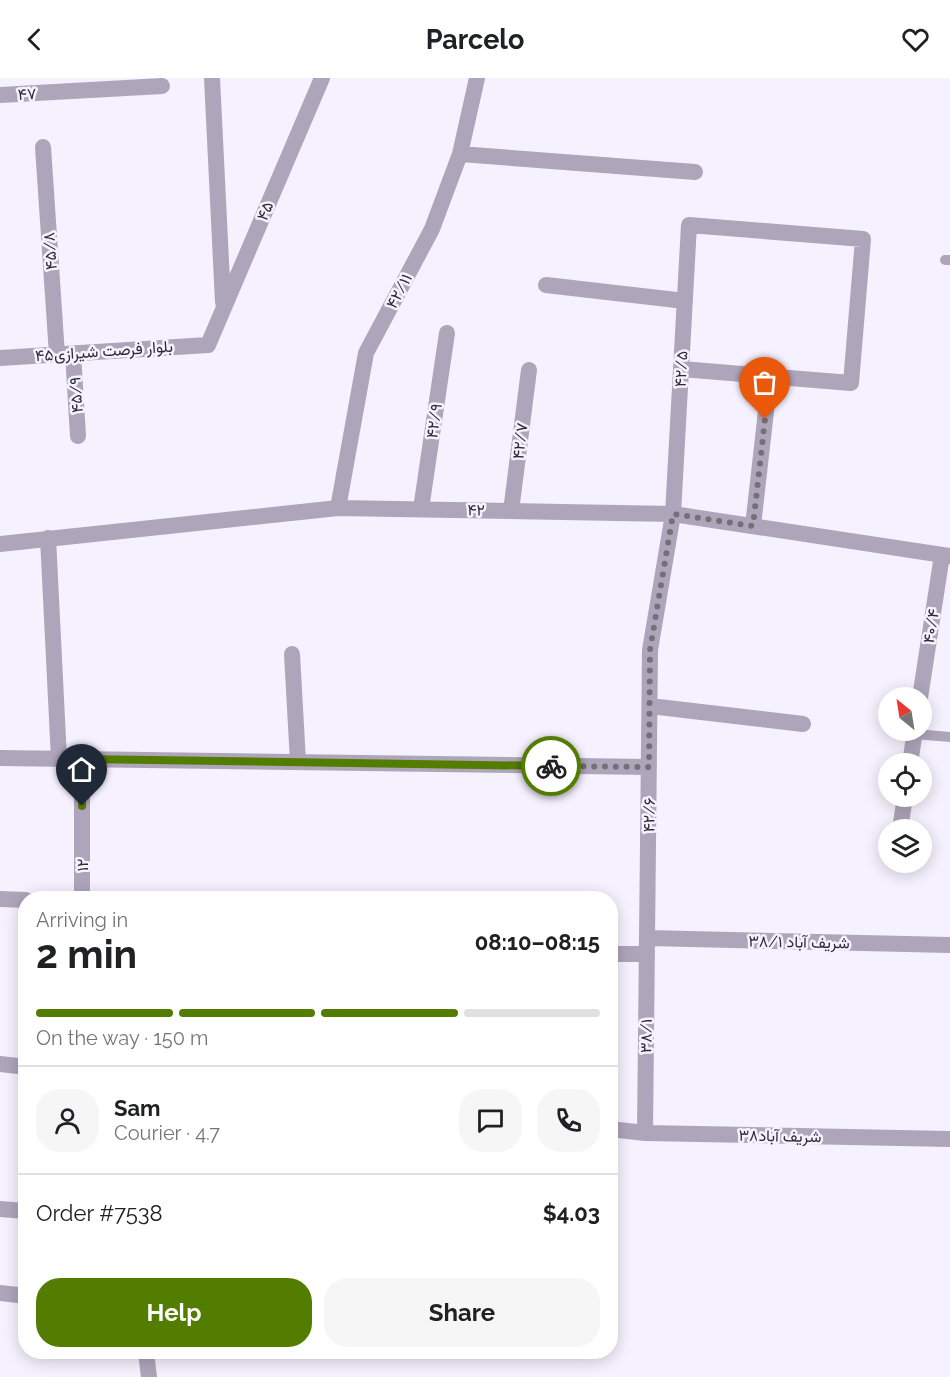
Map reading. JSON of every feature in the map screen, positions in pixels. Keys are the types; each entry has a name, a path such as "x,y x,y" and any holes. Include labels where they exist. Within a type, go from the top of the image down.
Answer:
{"street":[{"path":"212,78 224,308"},
{"name":"۴۵","path":"208,345 322,78"},
{"name":"۴۲/۱۱","path":"338,508 366,353 432,229 460,154 477,78"},
{"name":"۴۷","path":"0,95 162,86"},
{"name":"۴۵/۸","path":"43,147 65,354"},
{"path":"460,154 695,172"},
{"name":"۴۲/۵","path":"673,514 689,225 863,239 851,383 770,376"},
{"path":"546,285 685,301"},
{"name":"۴۲/۹","path":"421,509 447,333"},
{"name":"بلوار فرصت شیرازی۴۵","path":"0,358 208,345"},
{"name":"۴۵/۹","path":"65,354 78,436"},
{"path":"681,369 770,376 753,526"},
{"name":"۴۲/۷","path":"511,511 529,370"},
{"name":"۴۲","path":"0,544 338,508 421,509 673,514 946,556"},
{"name":"۴۲/۶","path":"647,946 650,650 673,514"},
{"path":"48,538 59,759"},
{"name":"۴۰/۴","path":"922,687 946,556"},
{"path":"292,654 297,762"},
{"path":"650,706 803,724"},
{"path":"0,758 649,767"},
{"name":"۱۲","path":"82,759 82,891"},
{"path":"0,899 18,900"},
{"name":"۳۸/۱ شریف آباد","path":"618,952 647,946 950,945"},
{"name":"۳۸/۱","path":"645,1133 647,946"},
{"path":"0,1064 18,1066"},
{"name":"شریف آباد۳۸","path":"618,1130 645,1133 950,1139"},
{"path":"0,1209 18,1210"},
{"path":"0,1293 18,1295"},
{"path":"147,1359 149,1377"}],"lane":[{"path":"932,734 950,737"}],"way so far":[{"path":"551,766 649,767 650,650 673,514 753,526 765,419"}],"route":[{"path":"82,806 82,759 551,766"}]}
